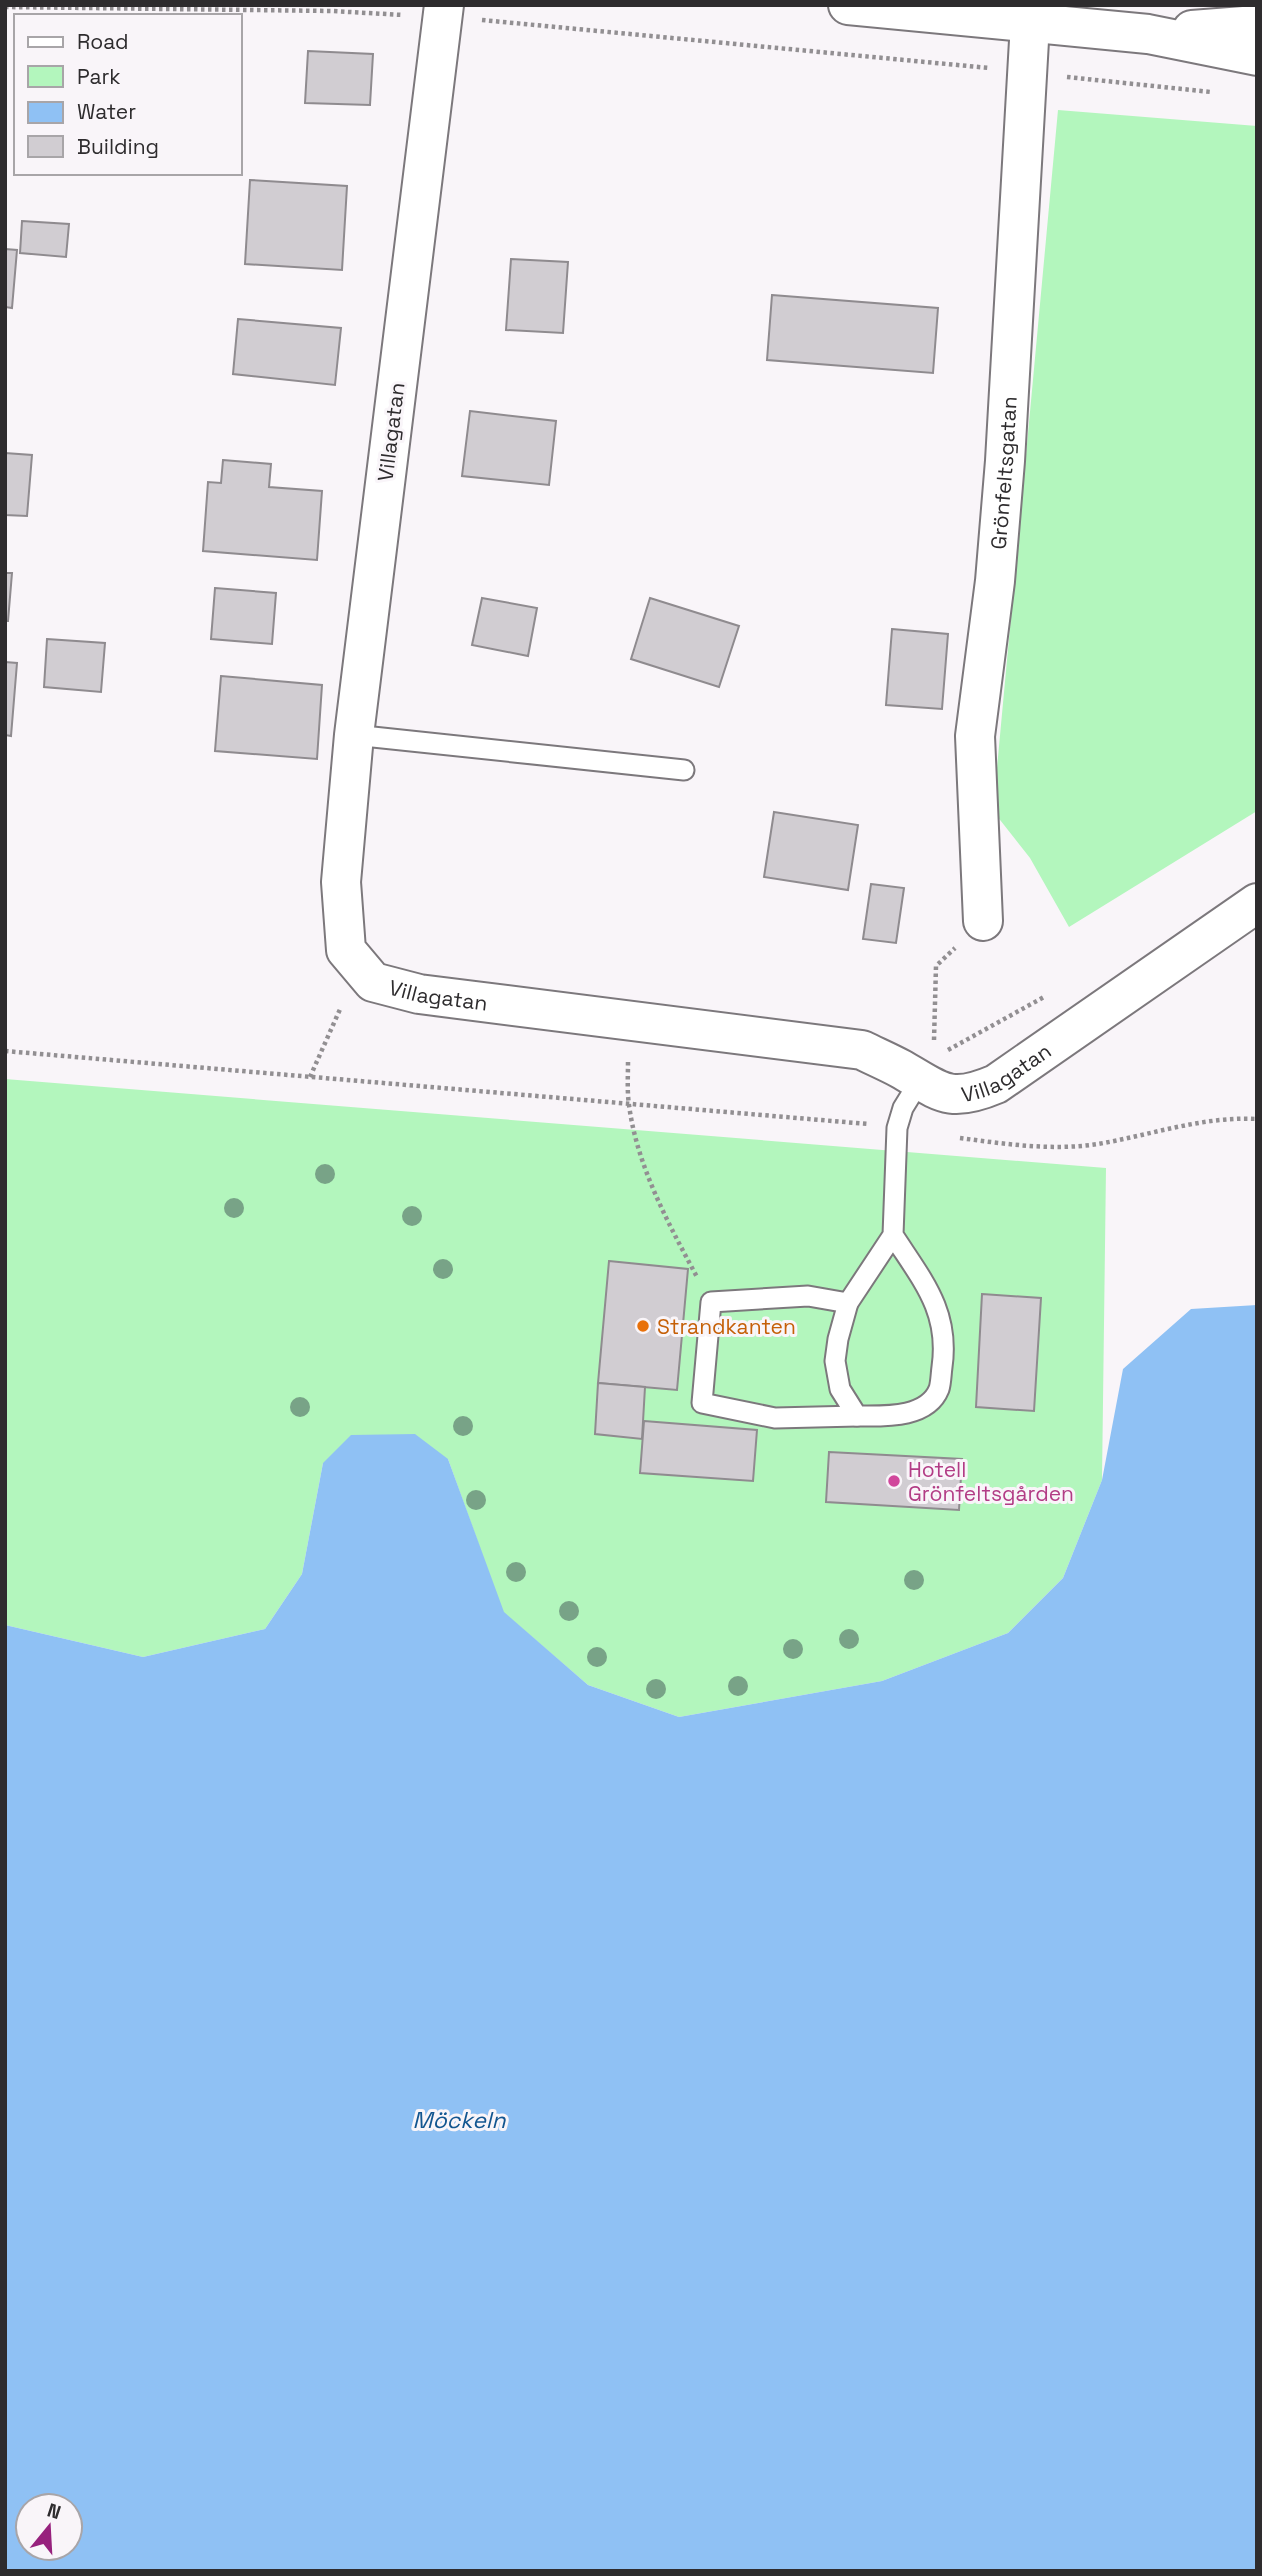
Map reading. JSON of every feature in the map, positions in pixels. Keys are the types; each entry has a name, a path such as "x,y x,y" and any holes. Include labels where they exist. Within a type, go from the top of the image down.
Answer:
{"street":[{"path":"848,5 1030,23 1090,17 1148,34 1257,56"},
{"name":"Villagatan","path":"443,11 354,735 341,882 346,950 373,982 419,994 862,1049 901,1069 926,1066 951,1095 972,1094 996,1084 1257,903"},
{"name":"Grönfeltsgatan","path":"983,921 975,736 995,581 1005,460 1030,23"},
{"path":"1148,34 1257,25"}],"lane":[{"path":"354,735 684,770"},
{"path":"857,1416 840,1389 835,1361 838,1339 848,1303 893,1235 897,1128 903,1108 926,1066"},
{"path":"848,1303 808,1296 711,1302 702,1403 775,1419 897,1416 926,1405 939,1390 943,1329 926,1284 893,1235"}],"path":[{"path":"5,7 443,11 1216,92"},
{"path":"926,1066 936,966 983,921"},
{"path":"310,1077 359,966"},
{"path":"628,1020 628,1104 637,1145 659,1201 711,1302"},
{"path":"5,1051 855,1123 1002,1144 1069,1147 1097,1144 1188,1125 1257,1119"}],"green space":[{"path":"1058,110 1257,126 1257,811 1069,927 1030,858 993,811"},
{"path":"5,1079 1106,1168 1102,1480 1063,1578 1008,1633 882,1681 679,1717 588,1685 503,1612 448,1459 323,1463 302,1574 265,1629 143,1657 5,1625"}],"water":[{"name":"Möckeln","path":"1257,1305 1257,2571 5,2571 5,1625 143,1657 265,1629 302,1574 323,1463 351,1435 415,1434 448,1459 504,1612 588,1685 679,1717 882,1681 1008,1633 1063,1578 1102,1480 1123,1369 1191,1309"}],"building":[{"path":"308,51 373,54 370,105 305,103"},
{"path":"250,180 347,186 342,270 245,264"},
{"path":"22,221 69,224 66,257 20,253"},
{"path":"5,249 17,250 12,308 5,307"},
{"path":"511,259 568,262 563,333 506,330"},
{"path":"772,295 938,308 933,373 767,360"},
{"path":"238,319 341,328 335,385 233,374"},
{"path":"470,411 556,421 549,485 462,476"},
{"path":"5,453 32,455 27,516 5,515"},
{"path":"223,460 271,464 269,487 322,491 317,560 203,551 208,482 221,483"},
{"path":"5,573 12,573 8,621 5,621"},
{"path":"215,588 276,593 272,644 211,639"},
{"path":"482,598 537,608 528,656 472,645"},
{"path":"650,598 739,626 719,687 631,659"},
{"path":"892,629 948,634 942,709 886,705"},
{"path":"47,639 105,643 101,692 44,687"},
{"path":"5,662 17,663 11,736 5,735"},
{"path":"221,676 322,685 317,759 215,751"},
{"path":"774,812 858,825 848,890 764,877"},
{"path":"871,884 904,888 896,943 863,939"},
{"name":"Strandkanten","path":"609,1261 688,1269 677,1390 598,1383"},
{"path":"982,1294 1041,1298 1034,1411 976,1407"},
{"path":"598,1383 645,1387 642,1439 595,1434"},
{"path":"644,1421 757,1430 753,1481 640,1473"},
{"name":"Hotell Grönfeltsgården","path":"829,1452 962,1459 959,1510 826,1502"}],"place":[{"name":"Strandkanten","path":"643,1326"},
{"name":"Hotell Grönfeltsgården","path":"894,1481"}]}
